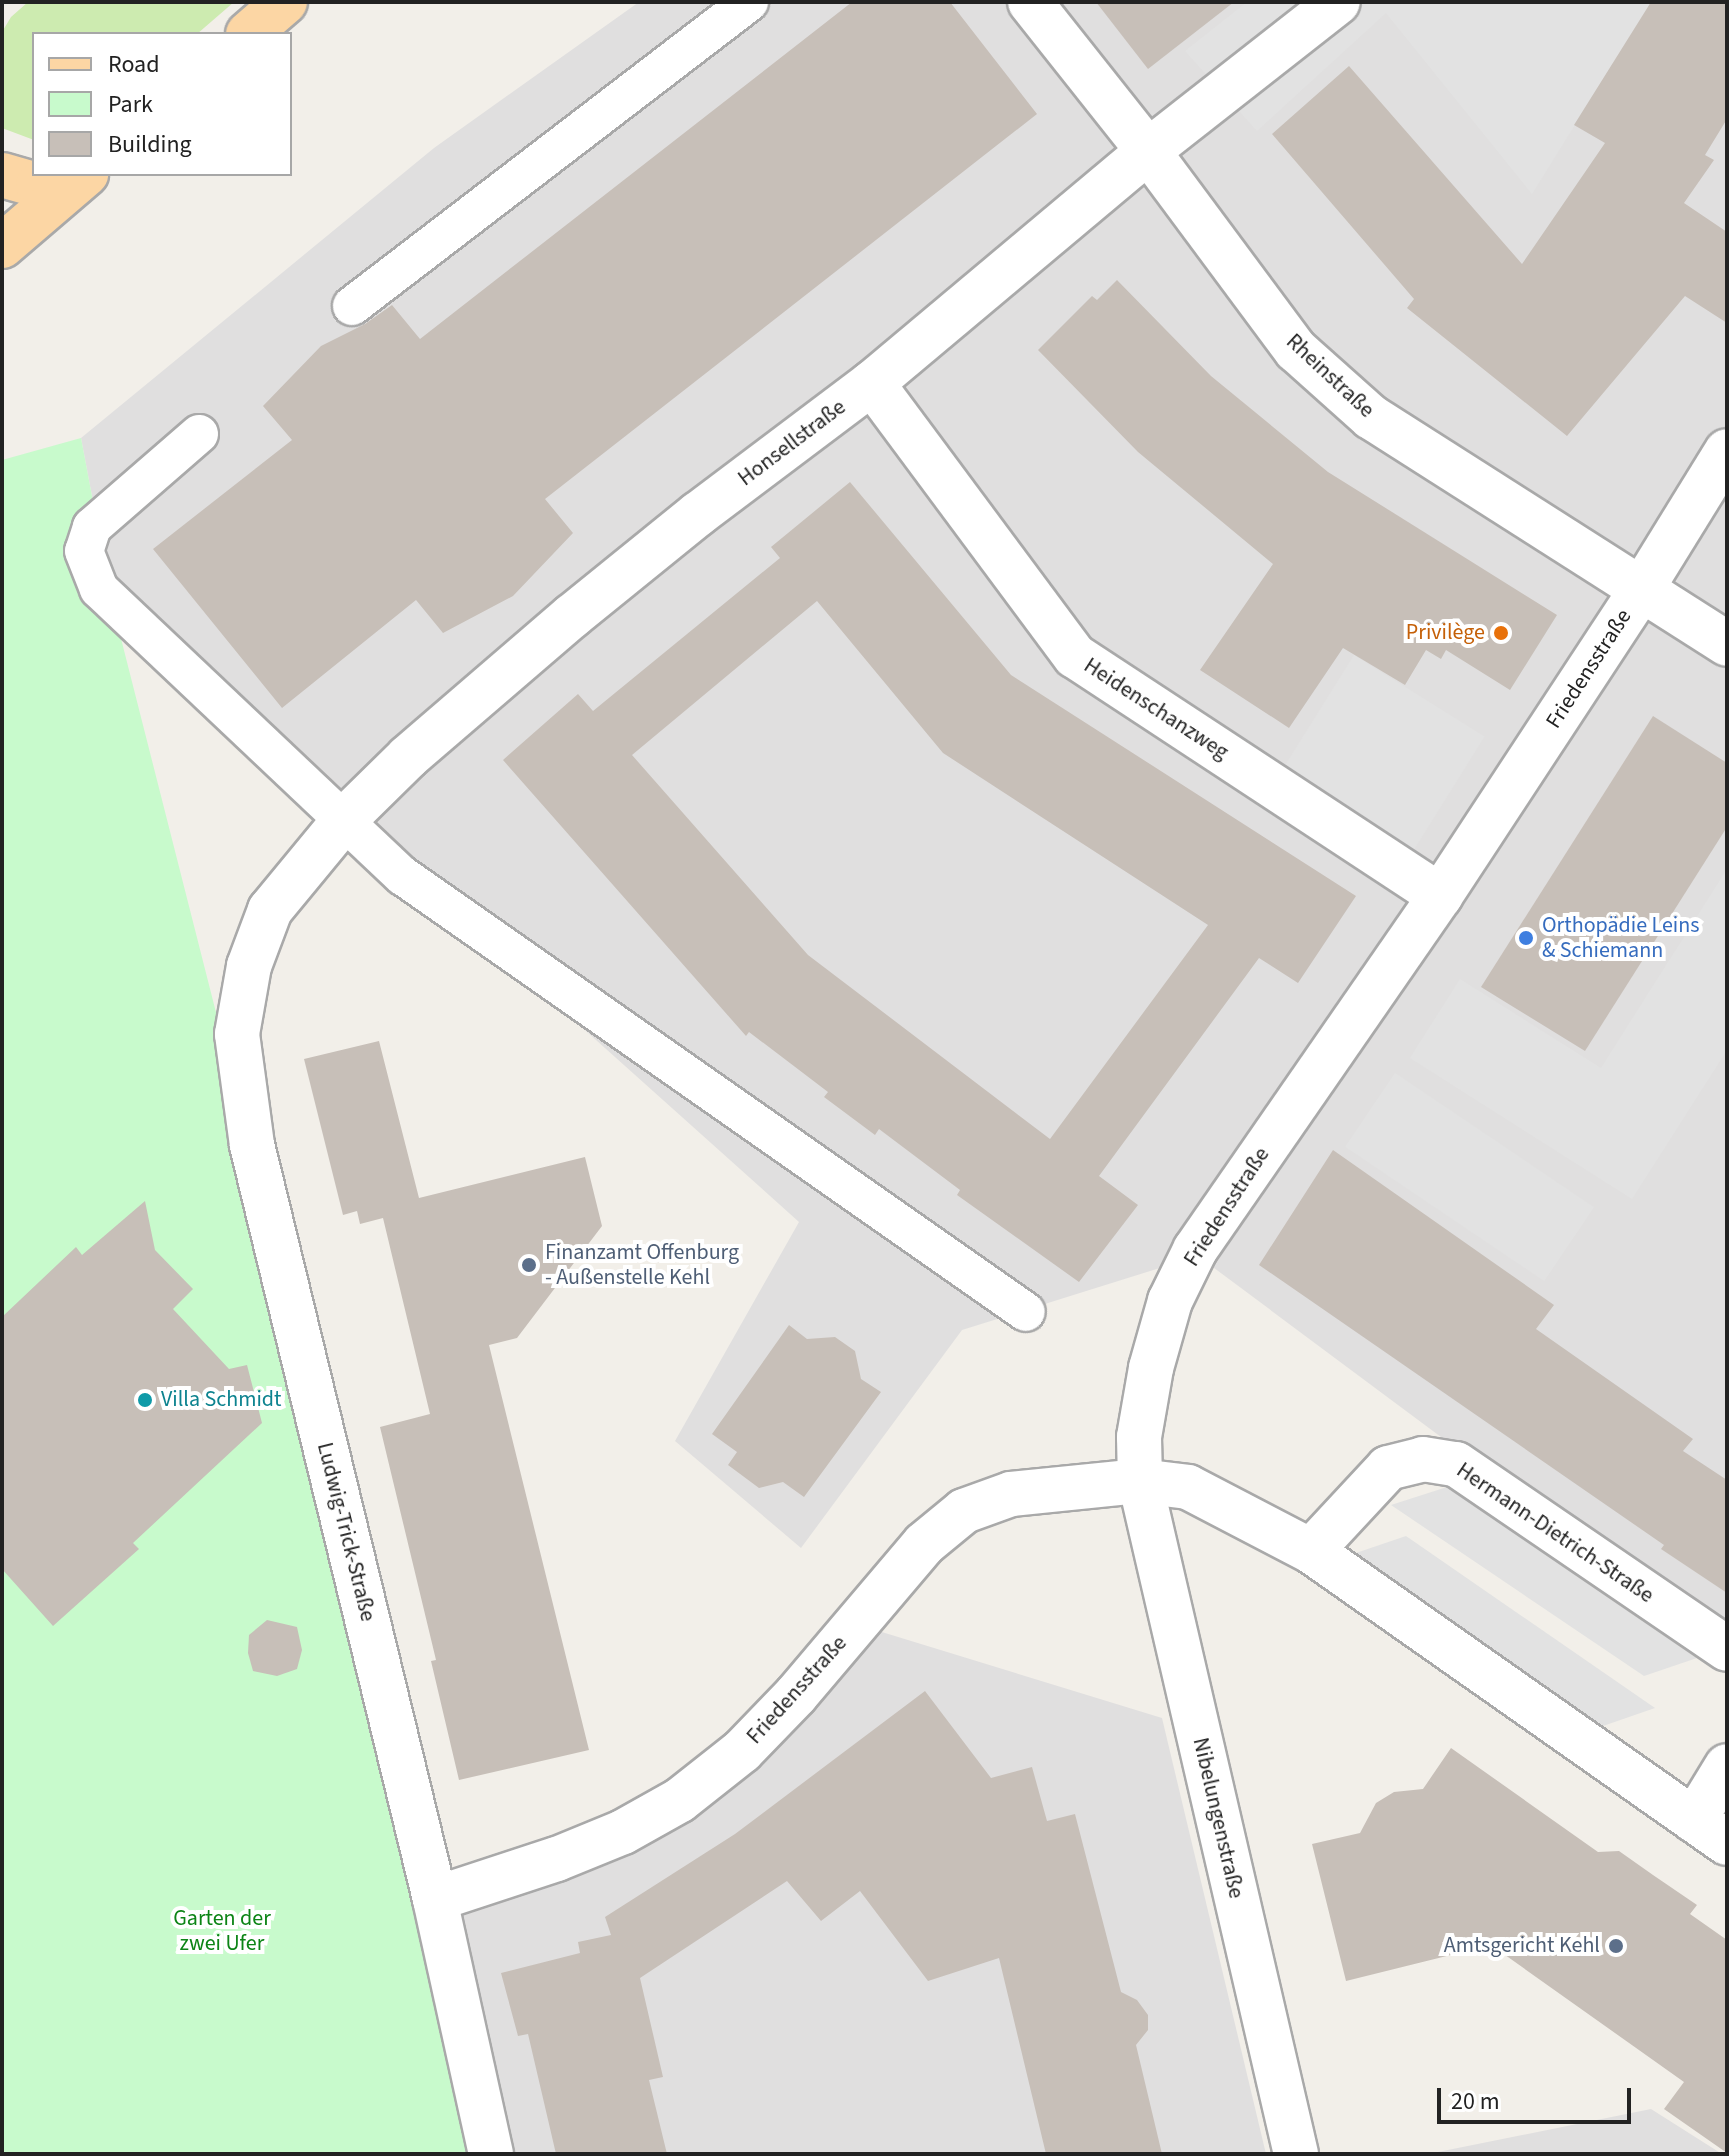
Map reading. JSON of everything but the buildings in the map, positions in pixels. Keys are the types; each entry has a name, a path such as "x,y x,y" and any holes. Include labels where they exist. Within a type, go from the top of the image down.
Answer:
{"main road":[{"path":"250,32 285,2"},
{"path":"2,175 38,185 80,179"},
{"path":"2,246 80,179"}],"street":[{"name":"Rheinstraße","path":"1030,2 1148,151 1296,350 1371,417 1727,644"},
{"name":"Honsellstraße","path":"270,910 345,819 408,757 572,616 698,514 872,383 1148,151 1338,2"},
{"name":"Heidenschanzweg","path":"872,383 1075,656 1440,896"},
{"name":"Friedensstraße","path":"435,1899 570,1854 623,1832 680,1800 742,1751 796,1695 924,1544 964,1511 1011,1494 1140,1481 1139,1437 1151,1368 1170,1301 1195,1250 1440,896 1641,590 1727,451"},
{"name":"Ludwig-Trick-Straße","path":"270,910 249,966 237,1034 252,1145 435,1899 491,2154"},
{"name":"Hermann-Dietrich-Straße","path":"1311,1551 1388,1468 1423,1459 1456,1464 1727,1649"},
{"path":"1140,1481 1188,1487 1311,1551 1710,1831 1727,1766"},
{"name":"Nibelungenstraße","path":"1140,1481 1296,2154"}],"lane":[{"path":"352,306 749,2"},
{"path":"199,434 92,527 84,551 91,576 99,589 403,876 1026,1312"}],"shaded area":[{"path":"639,2 1727,2 1727,1650 1198,1256 962,1330 801,1548 675,1441 799,1222 113,607 81,438 434,148"},
{"path":"1247,2 1651,2 1532,194 1386,13 1257,131 1185,51"},
{"path":"1354,655 1485,737 1411,854 1280,773"},
{"path":"1727,869 1727,1050 1632,1199 1410,1058 1460,979 1601,1068"},
{"path":"1395,1073 1594,1207 1544,1281 1345,1147"},
{"path":"1447,1487 1697,1658 1644,1676 1391,1505"},
{"path":"1406,1536 1655,1708 1603,1726 1350,1555"},
{"path":"859,1625 1162,1718 1266,2154 510,2154 453,1875 706,1785"},
{"path":"1651,2109 1722,2154 1428,2154"}],"green space":[{"path":"28,2 234,2 199,32 32,32 32,139 2,128 2,32 11,17"},
{"name":"Garten der zwei Ufer","path":"81,438 113,607 506,2154 2,2154 2,460"}],"place":[{"name":"Privilège","path":"1501,633"},
{"name":"Orthopädie Leins & Schiemann","path":"1526,938"},
{"name":"Finanzamt Offenburg - Außenstelle Kehl","path":"529,1265"},
{"name":"Villa Schmidt","path":"145,1400"},
{"name":"Amtsgericht Kehl","path":"1616,1946"}]}
